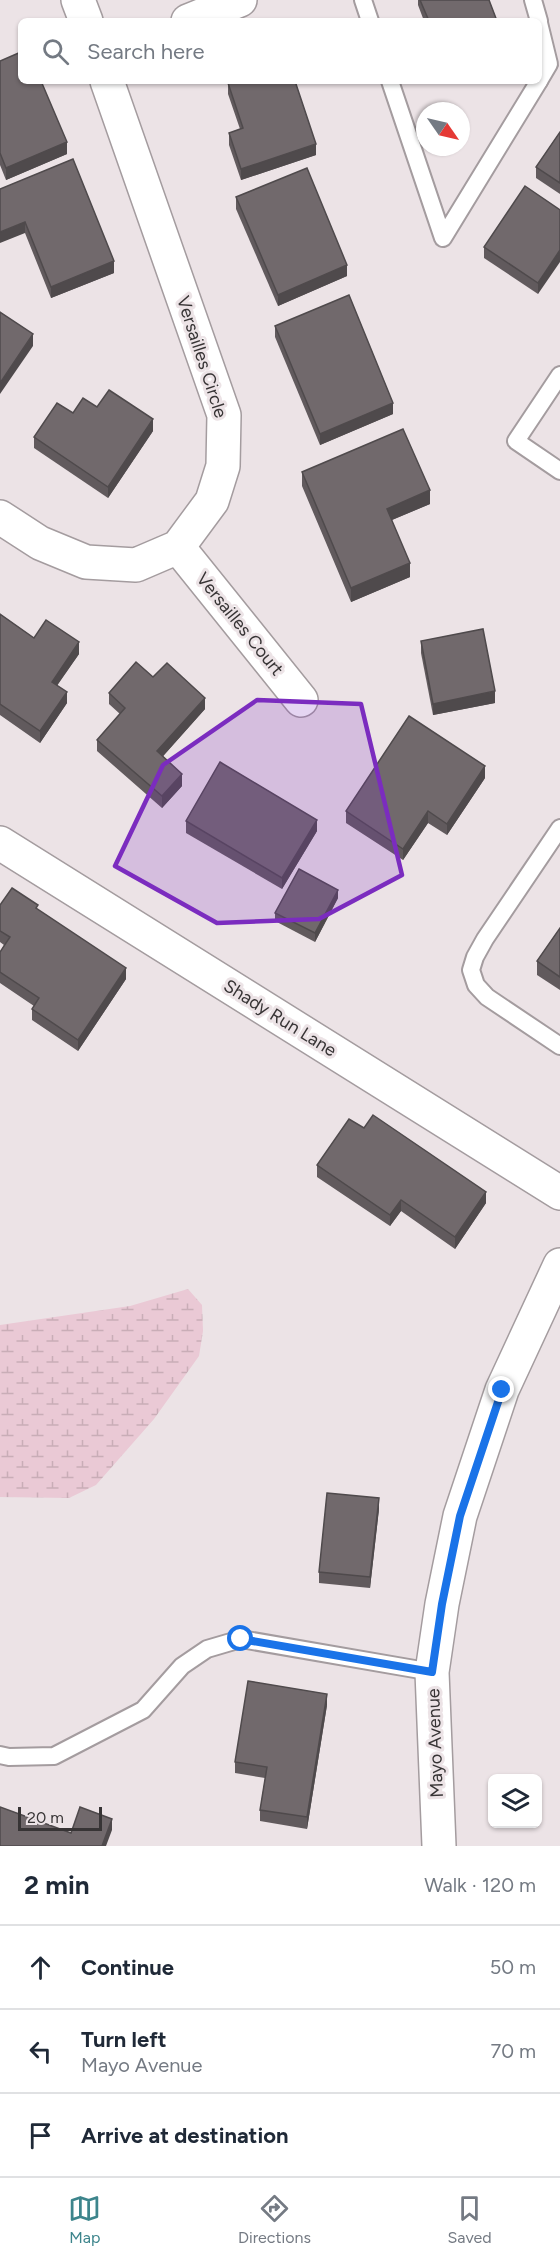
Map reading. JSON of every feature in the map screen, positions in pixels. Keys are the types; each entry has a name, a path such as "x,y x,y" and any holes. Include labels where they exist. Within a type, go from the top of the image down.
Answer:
{"street":[{"path":"78,0 85,18"},
{"path":"196,18 240,0"},
{"name":"Versailles Circle","path":"108,84 224,415 223,466 212,501 178,547"},
{"path":"0,517 40,543 86,562 135,565 178,547"},
{"name":"Versailles Court","path":"178,547 302,700"},
{"name":"Shady Run Lane","path":"0,843 560,1193"},
{"name":"Mayo Avenue","path":"439,1846 432,1672 442,1604 460,1516 502,1390 560,1265"}],"lane":[{"path":"363,0 369,18"},
{"path":"533,0 538,18"},
{"path":"542,35 549,64 542,76"},
{"path":"391,84 443,238 537,84"},
{"path":"560,375 516,441 560,471"},
{"path":"560,828 485,939 474,957 471,970 476,985 487,997 560,1047"},
{"path":"0,1755 9,1757 54,1756 143,1710 182,1666 207,1649 241,1639 432,1672"}],"highlighted area":[{"path":"257,700 361,704 402,875 319,919 217,923 115,866 163,765"}],"green space":[{"path":"188,1289 202,1305 203,1331 199,1356 154,1419 96,1485 69,1498 0,1497 0,1325 130,1306"}],"building":[{"path":"420,0 489,0 496,18 428,18"},
{"path":"18,53 18,84 42,84 67,142 6,168 0,153 0,61"},
{"path":"228,84 296,84 316,144 241,169 229,133 243,128"},
{"path":"560,132 560,183 536,167"},
{"path":"73,159 114,261 51,287 25,222 0,232 0,189"},
{"path":"307,168 347,265 278,295 236,197"},
{"path":"525,186 560,210 560,250 538,283 484,247"},
{"path":"349,295 393,403 320,434 275,326"},
{"path":"0,312 33,334 0,383"},
{"path":"109,390 153,419 108,487 34,437 57,403 73,413 83,398 97,407"},
{"path":"403,429 430,490 387,509 410,563 351,588 302,472"},
{"path":"0,614 34,638 46,620 79,642 52,682 67,692 40,731 0,704"},
{"path":"483,629 495,691 433,704 421,641"},
{"path":"136,662 153,677 167,663 205,698 157,751 182,774 162,796 97,740 125,708 109,693"},
{"path":"409,716 485,766 447,824 428,811 403,849 346,811"},
{"path":"220,762 317,820 282,878 186,821"},
{"path":"299,869 338,890 315,933 275,913"},
{"path":"12,888 38,905 36,908 126,968 78,1040 32,1009 39,998 0,972 0,952 10,937 0,931 0,905"},
{"path":"560,928 560,977 537,961"},
{"path":"373,1115 486,1192 455,1237 401,1200 390,1215 317,1165 349,1119 364,1128"},
{"path":"327,1493 379,1498 370,1577 319,1572"},
{"path":"248,1681 327,1694 307,1817 260,1810 267,1767 235,1762"},
{"path":"0,1807 71,1833 80,1807 112,1819 102,1846 0,1846"}],"route":[{"path":"241,1639 432,1672 442,1604 460,1516 502,1390"}]}
